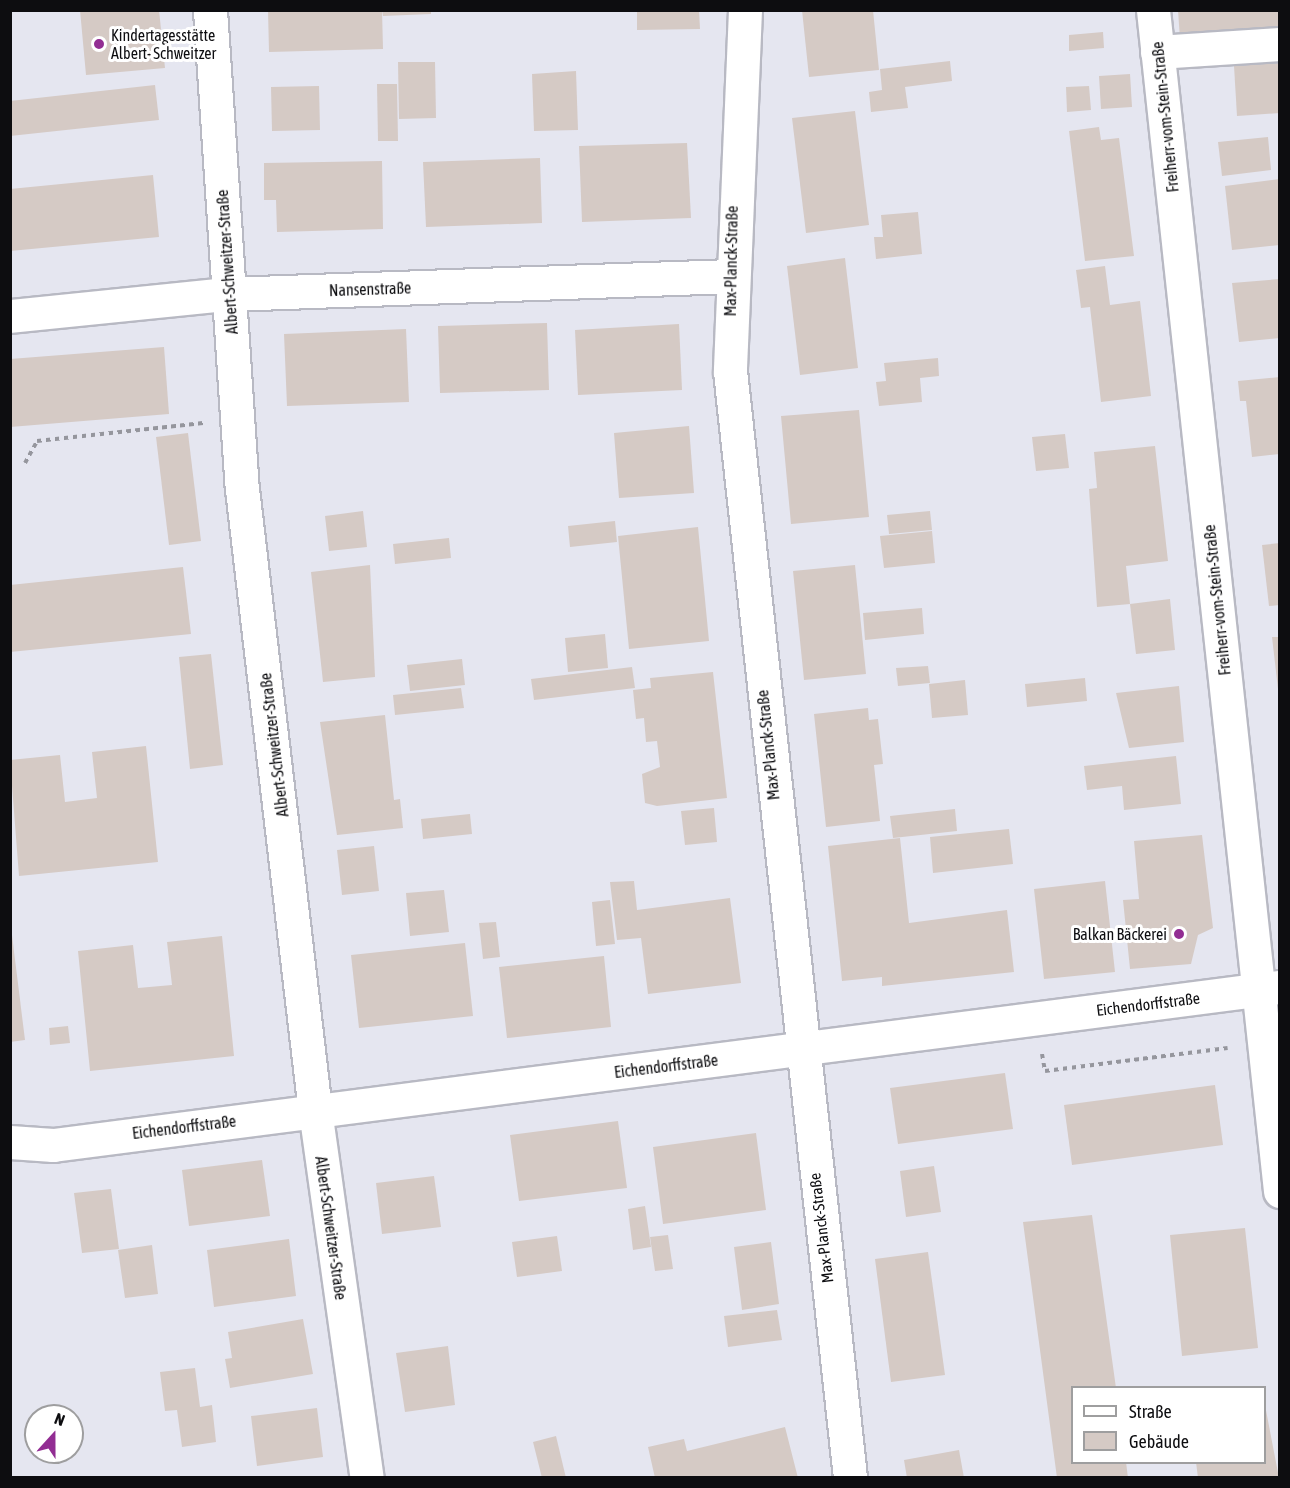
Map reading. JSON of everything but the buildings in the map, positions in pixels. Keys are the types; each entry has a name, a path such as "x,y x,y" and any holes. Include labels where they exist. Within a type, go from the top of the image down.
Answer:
{"street":[{"name":"Albert-Schweitzer-Straße","path":"210,10 238,419 315,1110 367,1478"},
{"name":"Max-Planck-Straße","path":"744,10 730,276 739,477 800,1048 850,1478"},
{"name":"Freiherr-vom-Stein-Straße","path":"1153,10 1268,989 1264,1044 1280,1191"},
{"path":"1157,52 1280,44"},
{"name":"Nansenstraße","path":"10,316 228,294 730,276"},
{"name":"Eichendorffstraße","path":"10,1142 53,1145 1268,989"},
{"name":"Eichendorffstraße","path":"10,1160 53,1145"}],"path":[{"path":"25,463 37,441 238,419"},
{"path":"1037,1017 1045,1071 1264,1044"}],"place":[{"name":"Kindertagesstätte Albert- Schweitzer","path":"99,44"},
{"name":"Balkan Bäckerei","path":"1179,934"}]}
